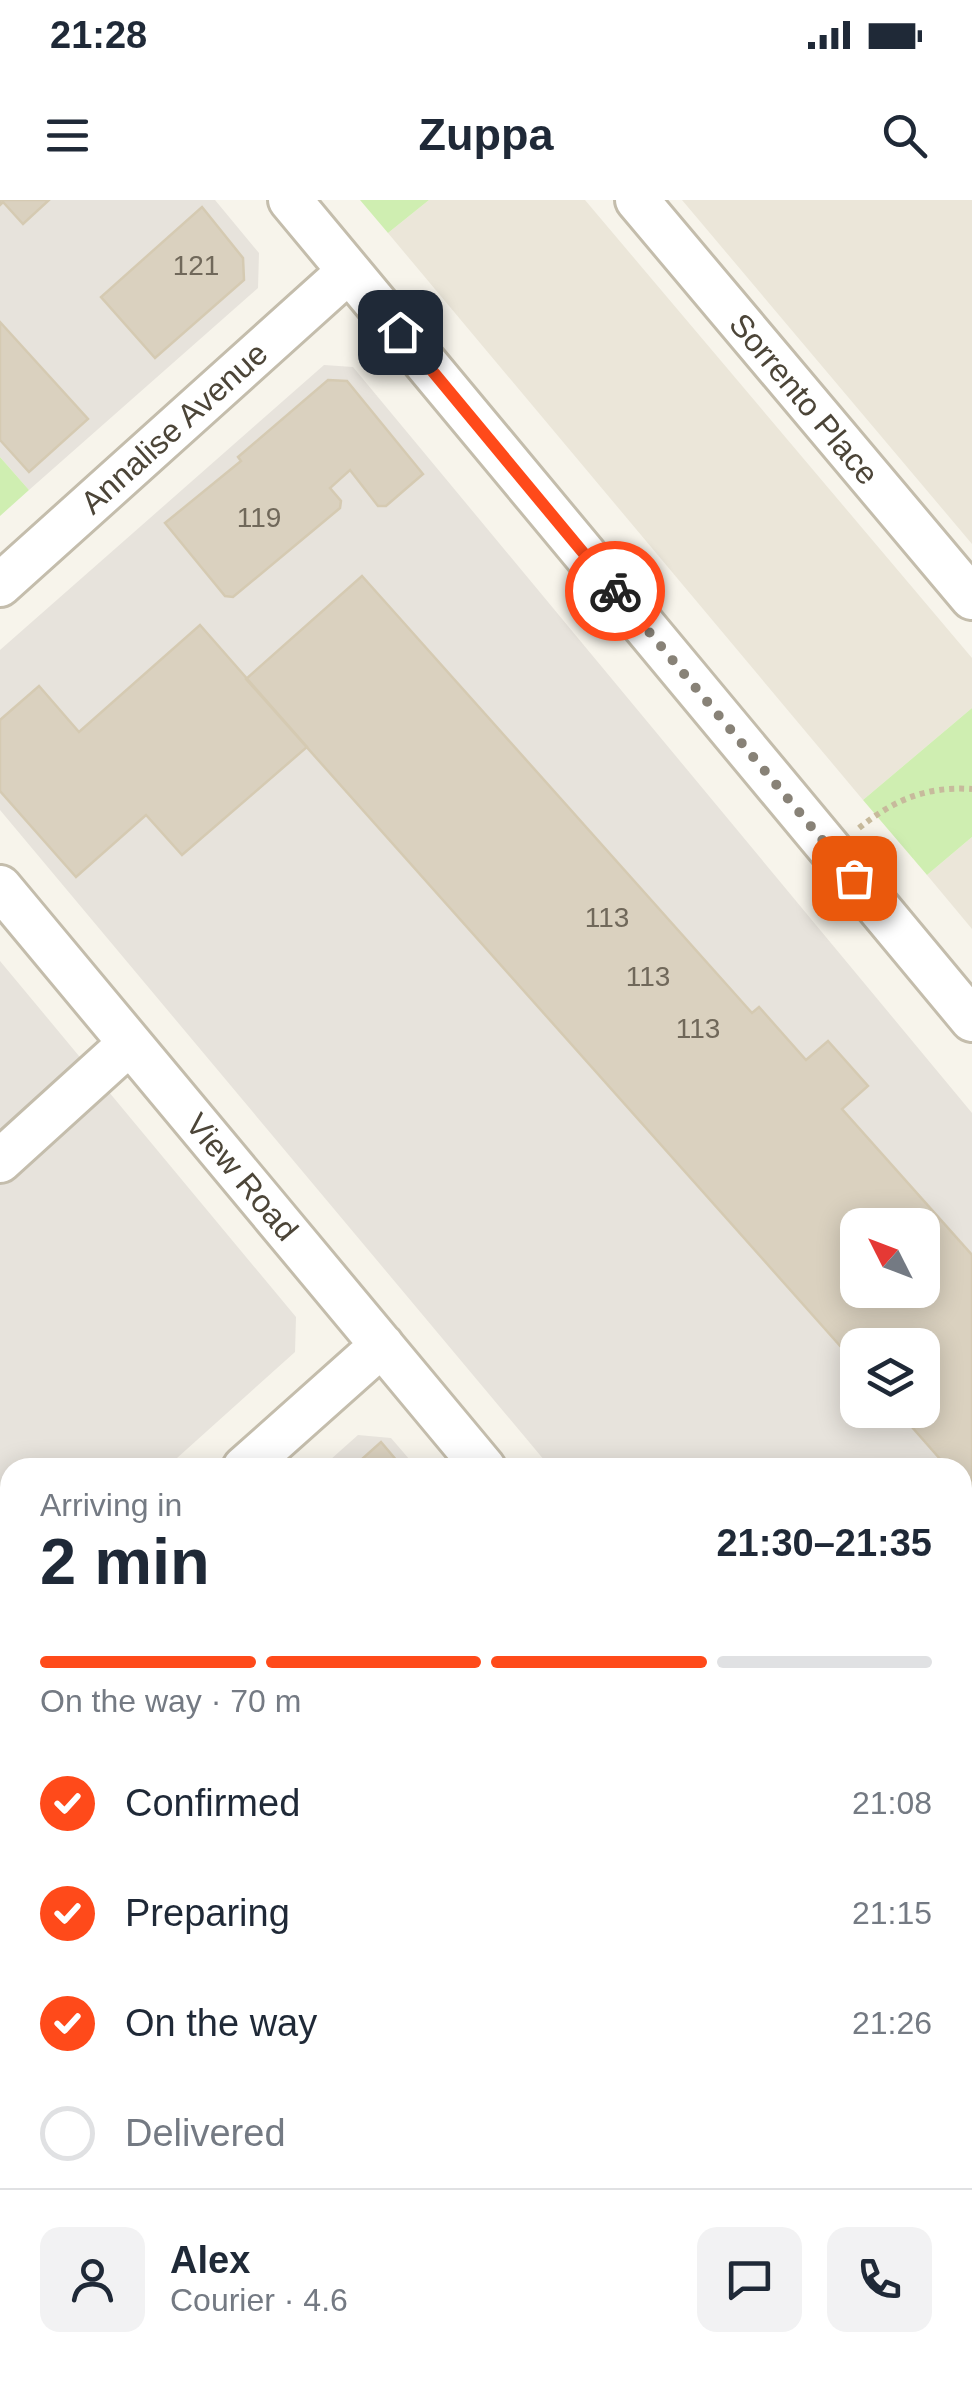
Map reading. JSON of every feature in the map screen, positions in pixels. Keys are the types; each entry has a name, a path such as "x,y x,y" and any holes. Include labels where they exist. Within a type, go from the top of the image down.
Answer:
{"street":[{"path":"290,200 972,1020"},
{"name":"Sorrento Place","path":"637,200 972,598"},
{"name":"Annalise Avenue","path":"0,586 349,271"},
{"name":"View Road","path":"0,887 476,1458"},
{"path":"0,1161 130,1043"},
{"path":"255,1458 382,1345"}],"path":[{"path":"831,849 898,800 944,788 972,790"}],"shaded area":[{"path":"0,200 215,200 259,253 258,288 29,490 0,457"},
{"path":"429,200 585,200 972,658 972,708 863,800 388,233"},
{"path":"682,200 972,200 972,544"},
{"path":"324,365 353,367 972,1113 972,1458 542,1458 0,810 0,650"},
{"path":"972,837 972,929 927,875"},
{"path":"0,961 296,1317 295,1352 177,1458 0,1458"},
{"path":"358,1435 391,1438 408,1458 332,1458"}],"green space":[{"path":"360,200 429,200 388,233"},
{"path":"0,457 29,490 0,516"},
{"path":"972,708 972,837 927,875 863,800"}],"building":[{"path":"0,200 49,200 23,224 3,202 0,205"},
{"path":"202,207 243,258 244,280 155,358 101,297"},
{"path":"0,322 88,419 29,472 0,440"},
{"path":"328,380 347,381 423,474 386,506 378,506 350,470 330,488 341,501 340,508 233,597 225,596 165,523 241,461 238,457"},
{"path":"362,576 752,1013 759,1007 806,1060 828,1041 868,1086 842,1109 930,1208 840,1208 840,1308 940,1308 940,1219 972,1255 972,1458 939,1458 913,1428 940,1428 940,1328 840,1328 840,1346 246,679"},
{"path":"200,625 307,747 182,855 146,815 76,877 0,791 0,720 39,686 79,732"},
{"path":"381,1442 395,1458 363,1458"}],"way so far":[{"path":"615,591 854,878"}],"route":[{"path":"400,332 615,591"}]}
